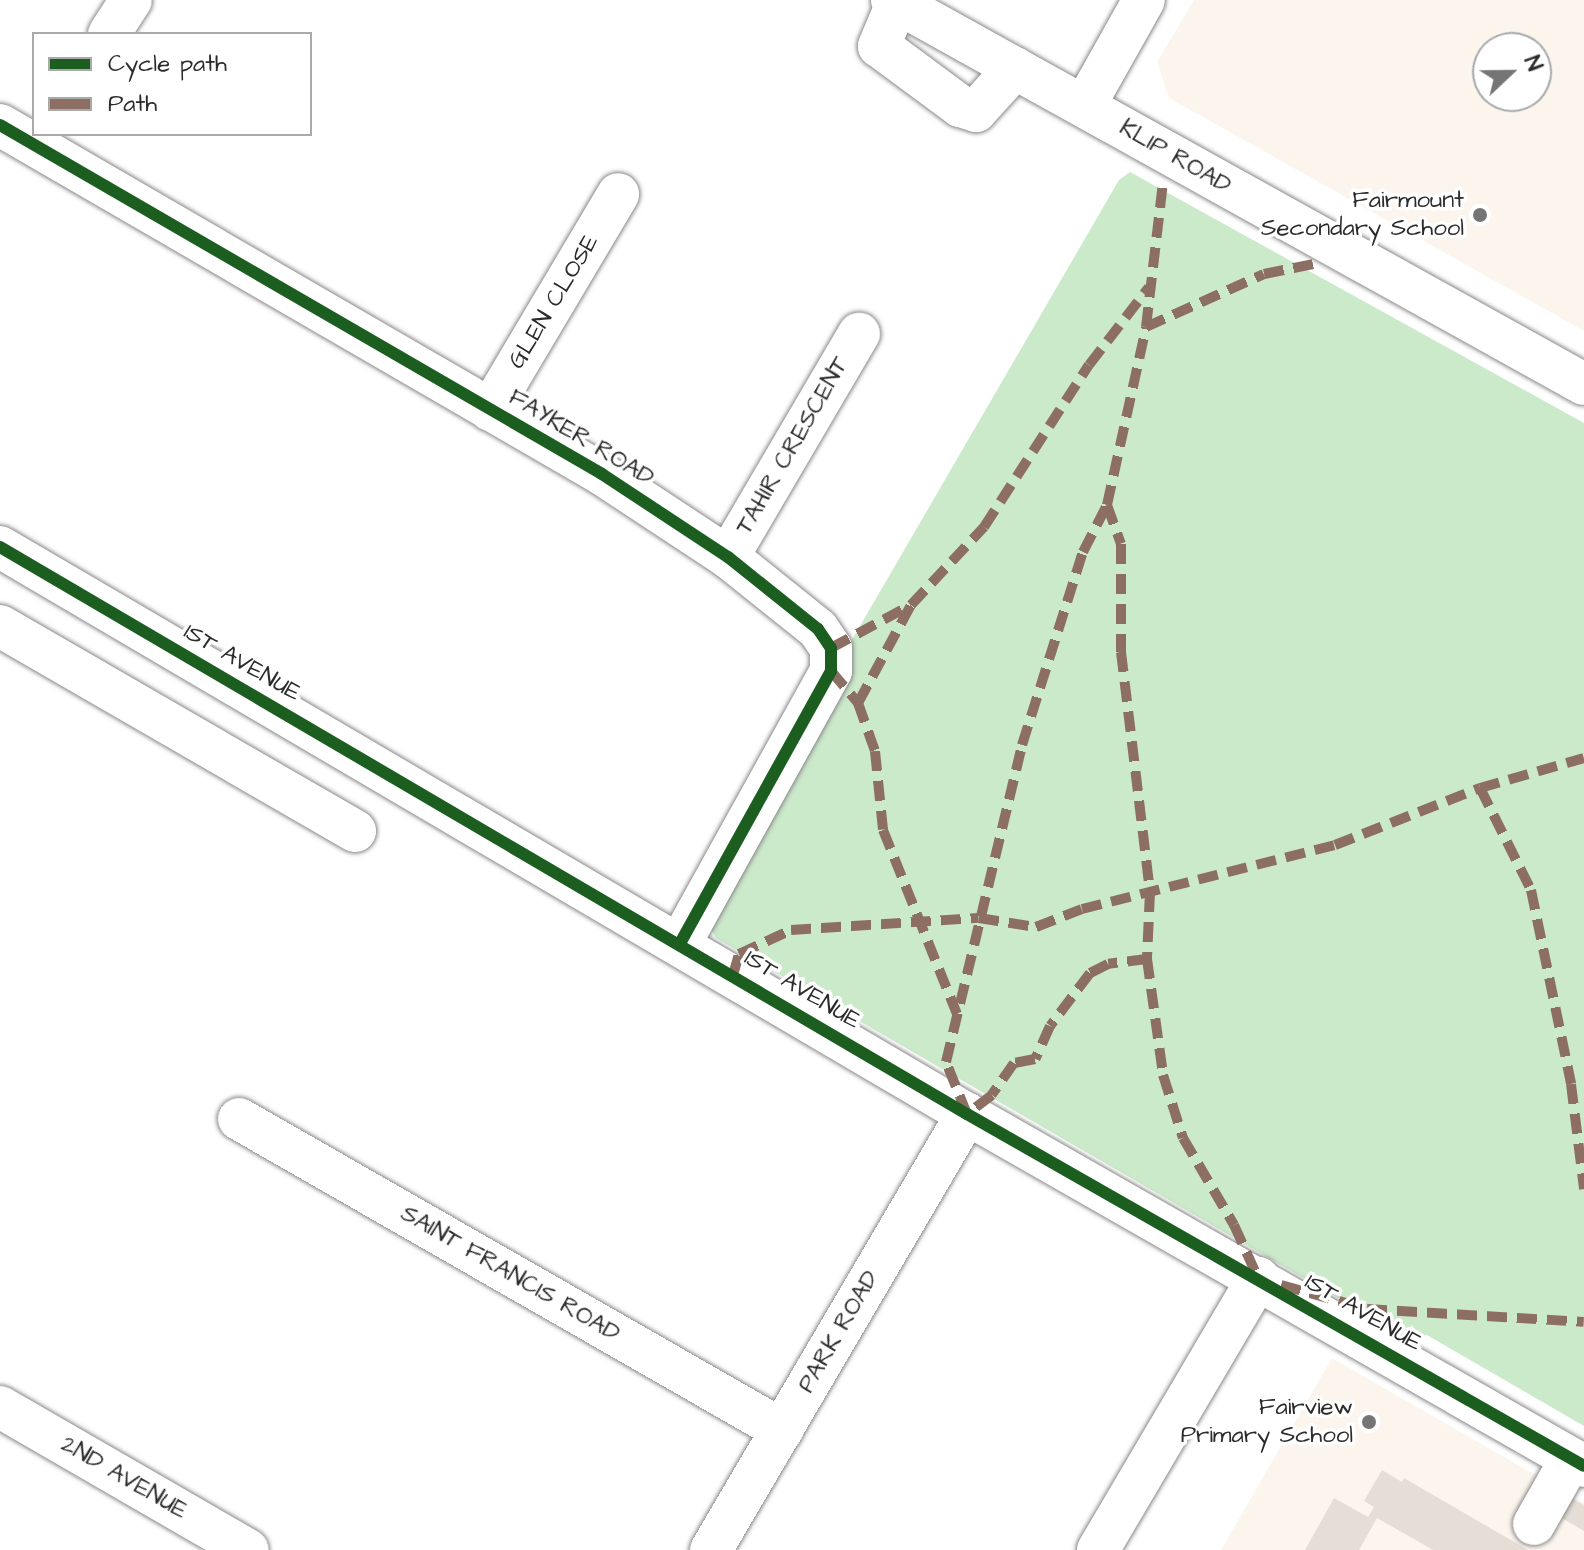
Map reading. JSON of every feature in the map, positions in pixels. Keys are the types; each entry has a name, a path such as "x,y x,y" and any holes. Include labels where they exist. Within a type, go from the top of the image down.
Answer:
{"street":[{"path":"110,32 131,0"},
{"path":"1085,105 1144,0"},
{"path":"895,1 879,46 960,106 976,111 1015,68"},
{"name":"KLIP ROAD","path":"895,1 1584,384"},
{"name":"FAYKER ROAD","path":"0,125 43,141 490,410 728,557 818,629 831,648 831,671 680,943"},
{"name":"GLEN CLOSE","path":"490,410 618,194"},
{"name":"TAHIR CRESCENT","path":"728,557 859,334"},
{"name":"1ST AVENUE","path":"0,547 967,1114 1578,1462"},
{"path":"0,626 355,831"},
{"name":"PARK ROAD","path":"711,1550 967,1114"},
{"name":"SAINT FRANCIS ROAD","path":"239,1119 782,1430"},
{"path":"1098,1550 1258,1278"},
{"name":"2ND AVENUE","path":"0,1407 248,1550"},
{"path":"1534,1524 1578,1462"}],"shaded area":[{"name":"Fairmount Secondary School","path":"1194,0 1584,0 1584,331 1169,98 1157,62"},
{"name":"Fairview Primary School","path":"1332,1358 1584,1503 1584,1550 1221,1550"}],"green space":[{"path":"1130,172 1584,423 1584,1426 1427,1335 1409,1339 716,938 712,931 711,923 849,645 1119,180"}],"building":[{"path":"1382,1470 1402,1482 1404,1478 1528,1550 1433,1550 1377,1518 1359,1550 1305,1550 1334,1498 1368,1517 1374,1507 1364,1501"},
{"path":"1571,1498 1584,1505 1584,1531 1560,1517"}],"marked path":[{"path":"1147,959 1108,964 1090,973 1050,1026 1035,1059 1014,1063 992,1095 967,1114 946,1062 1022,745 1083,552 1107,505 1146,327 1163,183"},
{"path":"1146,327 1264,274 1313,264"},
{"path":"831,648 911,605 984,527 1089,365 1149,287"},
{"path":"1107,505 1121,544 1121,652 1150,892 1147,959 1163,1075 1183,1138 1234,1225 1258,1278"},
{"path":"858,703 911,605"},
{"path":"831,671 858,703 875,751 883,830 957,1014"},
{"path":"733,975 739,954 791,930 979,918 1036,927 1082,909 1335,845 1480,788 1584,758"},
{"path":"1480,788 1531,890 1571,1084 1584,1189"},
{"path":"1281,1285 1367,1309 1584,1322"}],"cycle path":[{"path":"0,125 602,474 728,557 818,629 831,648 831,671 680,943"},
{"path":"0,547 967,1114 1584,1466"}],"place":[{"name":"Fairmount Secondary School","path":"1480,215"},
{"name":"Fairview Primary School","path":"1369,1422"}]}
